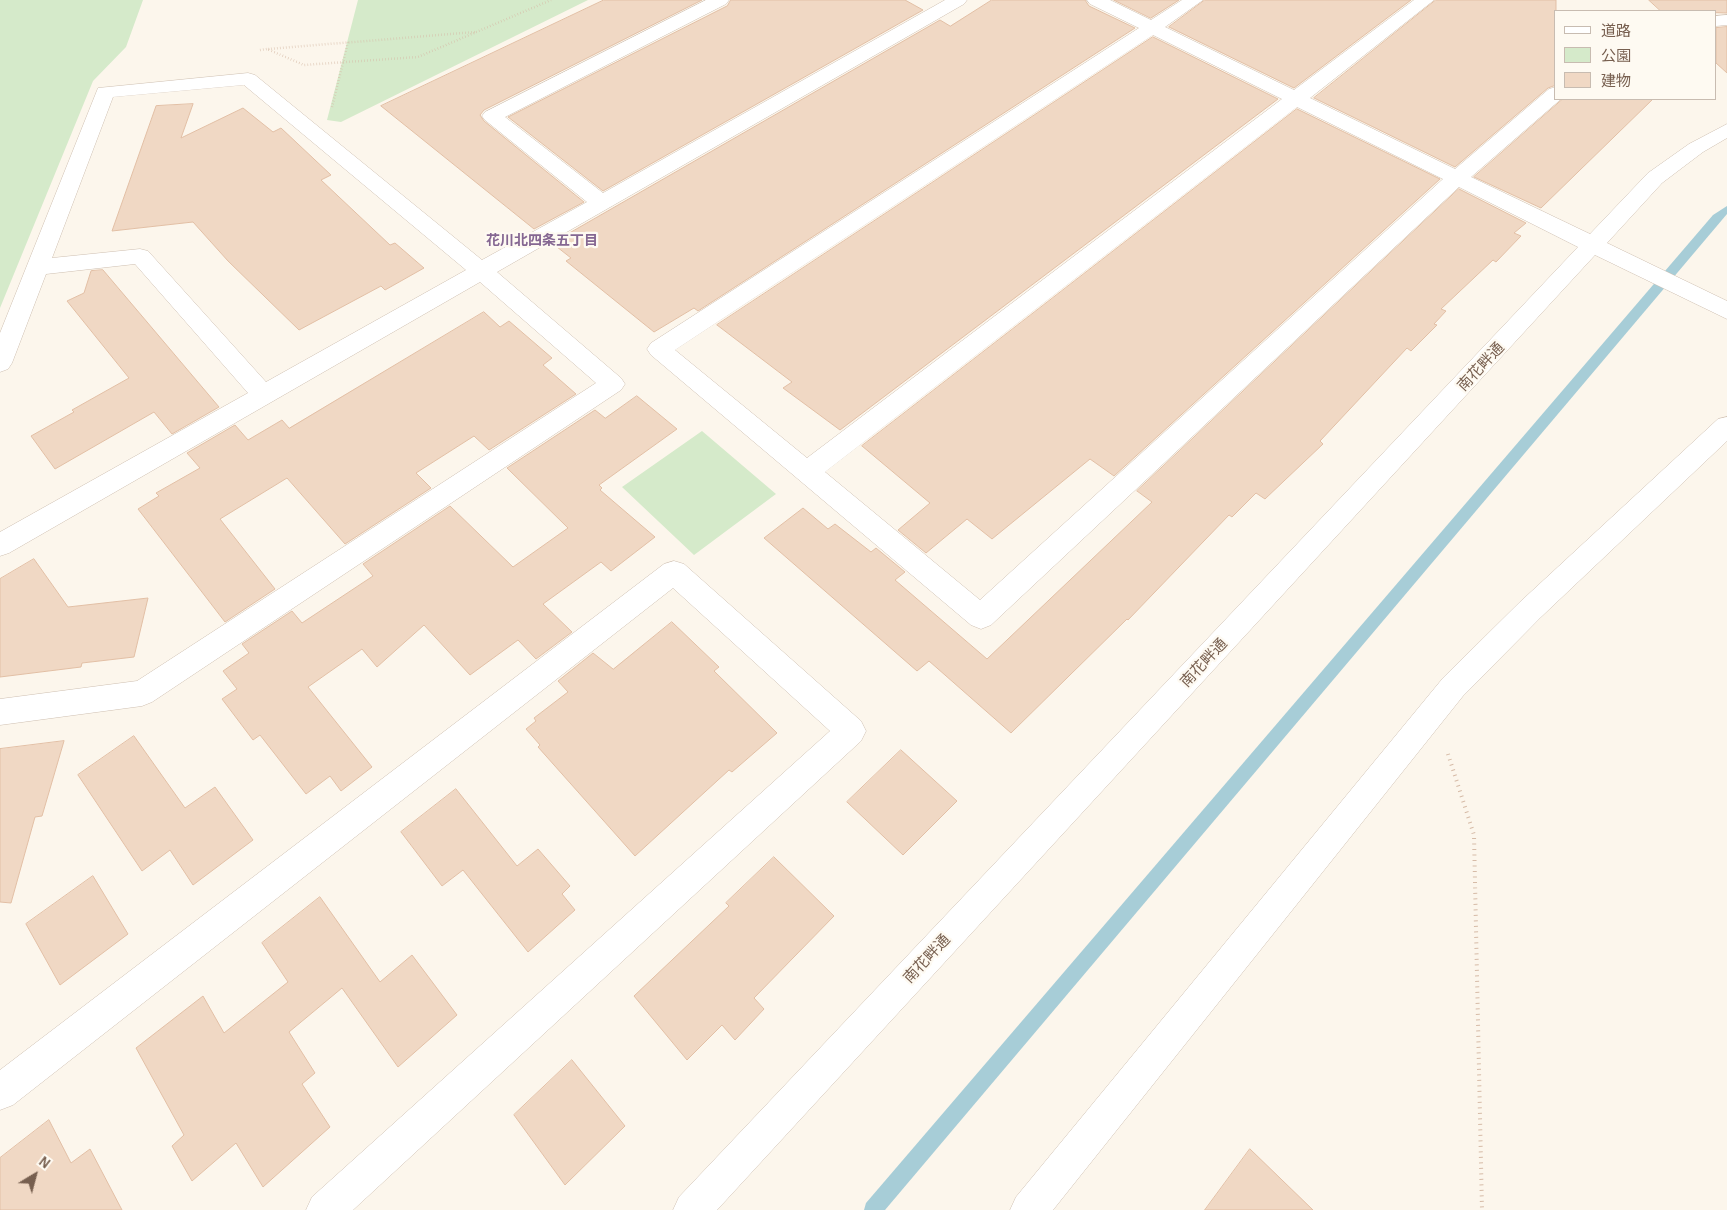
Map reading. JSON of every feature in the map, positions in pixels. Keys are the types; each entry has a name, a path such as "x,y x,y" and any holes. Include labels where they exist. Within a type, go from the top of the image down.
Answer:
{"street":[{"path":"602,203 492,116 720,0"},
{"path":"0,545 958,0"},
{"path":"1096,0 1727,311"},
{"path":"1194,0 659,349 981,617 1457,178 1554,95"},
{"path":"807,472 1425,0"},
{"path":"0,363 105,92 248,79 481,271 613,384 142,693 0,712"},
{"name":"南花畔通","path":"692,1210 1655,178 1696,148 1727,130"},
{"path":"37,267 140,256 264,395"},
{"path":"1029,1210 1453,687 1530,610 1727,426"},
{"path":"0,1092 674,572 851,732 326,1210"}],"path":[{"path":"267,49 304,66 418,58 551,0"},
{"path":"258,50 479,32"},
{"path":"324,140 348,42"},
{"path":"1434,710 1474,835 1482,1210"}],"green space":[{"path":"0,0 143,0 126,47 93,81 0,308"},
{"path":"358,0 588,0 341,122 327,120"},
{"path":"702,431 776,494 694,555 622,487"}],"building":[{"path":"604,0 702,0 484,110 480,115 484,121 584,202 534,229 381,106"},
{"path":"731,0 905,0 923,10 603,191 508,117 727,6"},
{"path":"992,0 1085,0 1089,6 1135,28 698,311 694,308 654,332 566,261 571,258 552,243 940,20 950,26"},
{"path":"1114,0 1179,0 1151,18"},
{"path":"1205,0 1411,0 1294,88 1169,27"},
{"path":"1436,0 1556,0 1556,10 1554,10 1554,86 1548,88 1455,167 1314,98"},
{"path":"1649,0 1727,0 1727,13 1717,13 1717,10 1660,10"},
{"path":"1727,27 1727,73 1717,64 1717,28"},
{"path":"1153,37 1278,99 840,430 783,388 792,382 717,325"},
{"path":"1562,100 1652,100 1541,208 1474,177"},
{"path":"193,104 181,138 243,108 273,132 281,128 331,175 321,180 390,245 395,243 424,268 385,290 381,286 299,330 228,261 193,222 112,231 156,106"},
{"path":"1297,109 1440,179 1114,476 1090,459 992,539 967,519 926,553 898,530 930,503 862,446"},
{"path":"1459,189 1526,223 1514,233 1521,236 1496,262 1493,260 1441,309 1446,311 1434,324 1437,325 1411,351 1407,348 1320,441 1323,444 1265,499 1256,493 1232,517 1229,515 1128,620 1011,733 929,661 917,671 764,538 803,508 828,529 835,524 871,552 876,548 905,572 895,580 987,659 1152,502 1137,491"},
{"path":"103,270 219,407 172,434 154,412 55,469 31,436 129,378 67,301 84,293 91,271"},
{"path":"484,312 500,327 509,321 552,358 543,365 576,394 489,450 474,436 416,473 431,488 345,544 287,478 220,519 275,589 225,622 138,509 159,496 156,493 200,468 187,453 235,425 248,440 282,420 289,428"},
{"path":"637,396 677,429 599,485 602,488 600,490 655,537 611,571 601,562 543,604 572,632 536,659 518,640 470,675 424,625 377,667 362,649 308,687 372,767 341,791 330,776 306,794 260,735 253,740 222,699 237,689 223,671 249,653 242,644 292,611 302,623 373,576 363,564 450,506 513,567 568,528 507,468 595,410 605,418"},
{"path":"34,559 68,607 148,598 134,657 82,663 81,667 0,677 0,579"},
{"path":"672,622 719,667 714,671 777,733 732,772 729,770 635,856 538,747 540,745 526,729 536,721 534,718 568,692 558,681 593,653 613,669"},
{"path":"134,736 185,808 215,787 253,840 193,885 170,850 142,871 78,775"},
{"path":"64,741 42,816 35,817 11,903 0,902 0,749"},
{"path":"901,750 957,801 903,855 847,802"},
{"path":"456,789 517,866 538,849 570,886 562,894 575,910 528,952 463,870 442,886 401,832"},
{"path":"774,857 834,916 754,998 764,1009 735,1040 722,1025 687,1060 634,996 729,906 726,903"},
{"path":"93,876 128,934 60,985 26,924"},
{"path":"320,897 380,982 412,955 457,1015 398,1067 342,988 289,1032 315,1073 302,1084 330,1127 263,1187 236,1143 192,1181 172,1146 184,1135 136,1048 203,996 224,1033 288,982 262,943"},
{"path":"572,1060 625,1126 565,1185 514,1115"},
{"path":"49,1120 71,1163 90,1149 122,1210 0,1210 0,1158"},
{"path":"1250,1149 1313,1210 1205,1210"}],"waterway":[{"path":"873,1210 1717,217 1727,209"}],"district":[{"name":"花川北四条五丁目","path":"542,241"}]}
